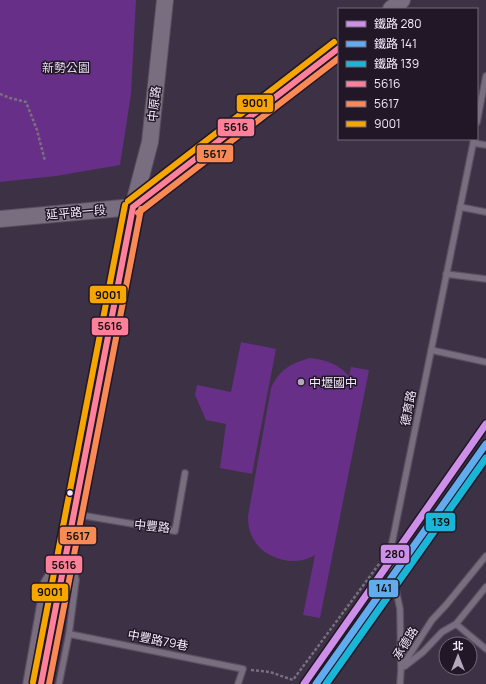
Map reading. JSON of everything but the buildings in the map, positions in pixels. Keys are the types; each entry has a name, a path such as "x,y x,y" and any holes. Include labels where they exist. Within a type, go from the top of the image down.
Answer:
{"main road":[{"name":"中原路","path":"133,207 150,142 165,0"},
{"path":"391,8 402,0"},
{"path":"40,684 133,207 338,49"},
{"name":"延平路一段","path":"0,219 133,207"}],"lane":[{"path":"478,117 486,76"},
{"path":"473,141 486,145"},
{"name":"德育路","path":"400,684 400,609 393,576 391,548 473,141"},
{"path":"460,207 486,212"},
{"path":"446,274 486,280"},
{"path":"431,350 486,362"},
{"name":"中豐路","path":"74,514 175,531 185,473"},
{"path":"59,684 69,634 76,580 69,541"},
{"path":"26,684 44,582 69,541"},
{"name":"承德路","path":"401,669 432,620 486,556"},
{"name":"承德路","path":"401,669 423,652 442,632 456,624 486,587"},
{"path":"456,624 486,649"},
{"name":"中豐路79巷","path":"69,634 243,669"},
{"path":"238,684 243,669"}],"path":[{"path":"0,94 26,102 37,130 45,161"},
{"path":"243,669 270,672 293,680 391,548"}],"green space":[{"name":"新勢公園","path":"0,0 136,0 131,94 120,165 56,176 0,182"},
{"path":"241,342 276,349 252,474 220,468 226,424 206,420 195,395 197,385 231,392"},
{"path":"310,358 332,363 341,368 349,376 351,367 369,370 320,618 303,615 315,555 304,560 296,561 275,558 258,546 250,531 248,519 271,388 278,376 286,368"}],"rail line":[{"name":"280","path":"304,684 486,424"},
{"name":"141","path":"316,684 486,444"},
{"name":"139","path":"326,684 486,458"}],"transit line":[{"name":"9001","path":"128,201 334,42"},
{"name":"5616","path":"133,207 338,49"},
{"name":"5617","path":"138,213 338,59"},
{"name":"9001","path":"33,682 125,205"},
{"name":"5616","path":"41,684 133,207"},
{"name":"5617","path":"49,684 141,209"}],"place":[{"name":"中壢國中","path":"301,382"}]}
